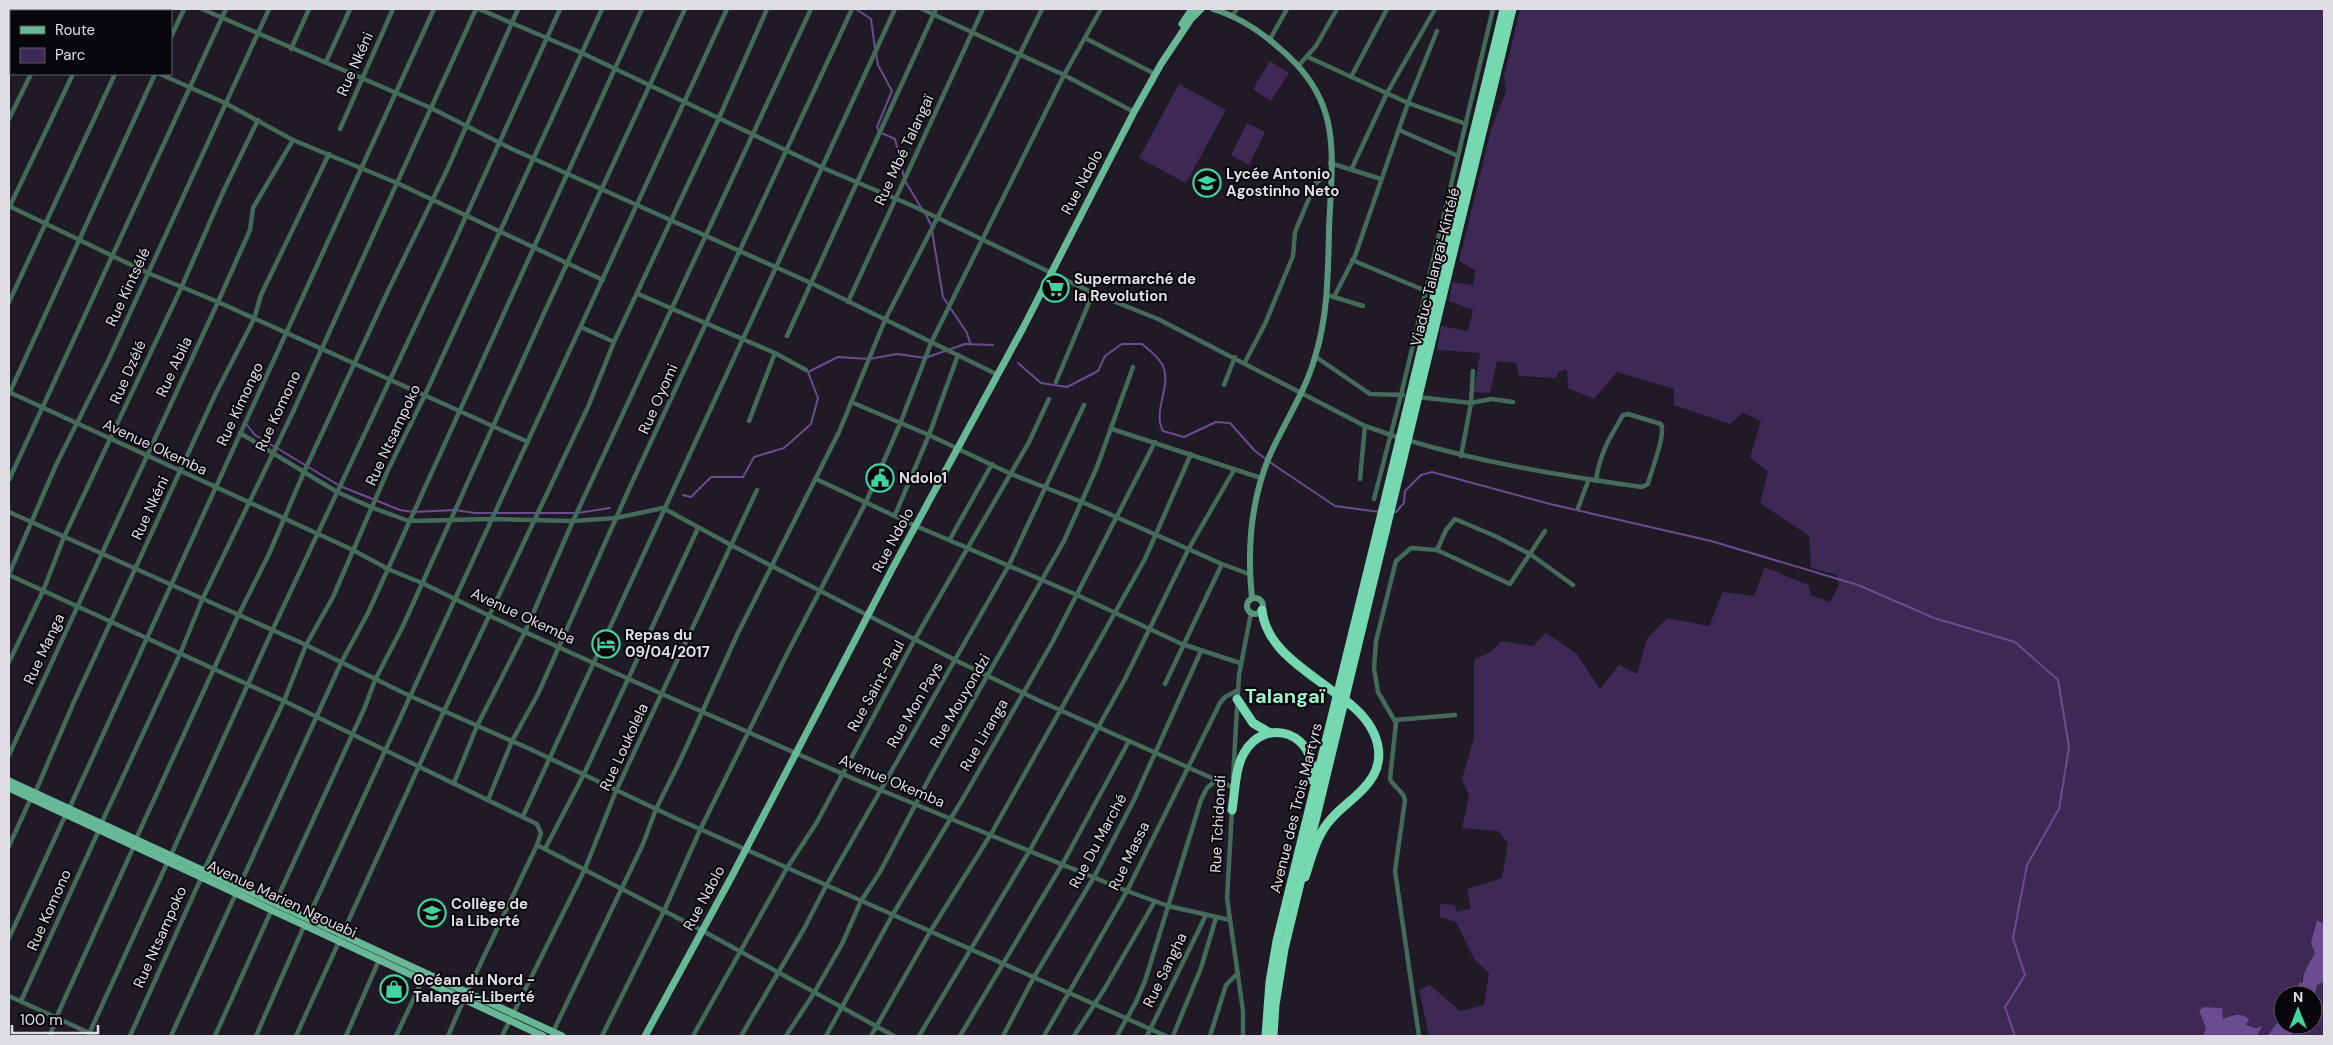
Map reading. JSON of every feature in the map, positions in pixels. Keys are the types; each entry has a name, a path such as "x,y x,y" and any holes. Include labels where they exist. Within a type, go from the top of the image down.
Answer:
{"highway":[{"name":"Viaduc Talangaï-Kintélé","path":"1381,531 1504,9"},
{"name":"Viaduc Talangaï-Kintélé","path":"1381,531 1512,9"},
{"name":"Avenue des Trois Martyrs","path":"1266,1036 1266,1010 1273,966 1307,811 1381,531"},
{"name":"Avenue des Trois Martyrs","path":"1273,1036 1278,975 1381,531"},
{"path":"1262,610 1264,625 1274,641 1292,659 1350,704 1367,720 1375,734 1379,750 1376,768 1363,790 1333,817 1321,833 1294,910"},
{"path":"1238,695 1253,723 1270,733"},
{"path":"1232,810 1244,753 1253,741 1270,733 1282,733 1295,738 1310,754 1313,774 1307,811"}],"main road":[{"path":"1167,56 1176,34 1192,9"},
{"name":"Rue Ndolo","path":"645,1036 703,931 868,616 998,375 1134,112 1155,74 1191,19 1202,9"},
{"path":"9,781 33,796"},
{"name":"Avenue Marien Ngouabi","path":"9,788 33,796 203,873 340,937 380,959 511,1017 543,1036"},
{"path":"340,937 465,996"},
{"path":"511,1017 562,1036"}],"street":[{"path":"13,9 18,10"},
{"path":"172,35 184,9"},
{"path":"202,9 430,108 532,158 811,282 998,375"},
{"path":"9,480 226,9"},
{"name":"Rue Kintsélé","path":"9,575 76,424 148,273 224,103 269,9"},
{"path":"291,49 309,9"},
{"path":"326,62 350,9"},
{"name":"Rue Nkéni","path":"340,129 393,9"},
{"name":"Rue Kimongo","path":"9,938 434,9"},
{"path":"478,9 582,52 821,167 938,218 1051,271 1093,293 1158,319 1245,362 1365,426 1461,456 1596,481 1645,487 1658,451 1662,430 1661,424 1628,414 1623,415 1604,446 1596,481"},
{"name":"Rue Komono","path":"22,1001 180,654 202,600 249,504 272,451 293,412 430,108 478,9"},
{"path":"50,1036 56,1018 135,842 238,616 269,554 304,472 432,200 518,9"},
{"path":"89,1035 249,686 272,631 467,216 498,142 560,9"},
{"name":"Rue Ntsampoko","path":"130,1036 203,873 284,701 306,645 332,597 373,508 388,470 424,397 602,9"},
{"path":"171,1036 342,663 368,613 642,9"},
{"path":"216,1036 375,680 422,583 685,9"},
{"path":"256,1036 410,696 727,9"},
{"path":"296,1036 444,712 588,407 614,342 719,118 767,9"},
{"path":"454,784 477,726 525,632 573,521 811,9"},
{"name":"Rue Oyomi","path":"488,800 512,741 538,694 616,518 852,9"},
{"path":"523,816 547,758 894,9"},
{"path":"922,9 934,11 972,32 1064,75 1134,112"},
{"name":"Rue Mbé Talangaï","path":"848,302 983,9"},
{"path":"553,1032 622,889 643,844 656,809 704,712 771,565 816,480 885,320 1042,9"},
{"path":"602,1036 664,911 700,830 866,502 900,424 931,343 984,240 1064,75 1101,9"},
{"path":"1213,9 1221,10 1270,39 1300,64 1317,89 1326,108 1330,135 1330,296 1316,357 1302,393 1270,455 1261,478 1253,518 1249,574 1252,598 1247,607 1251,613 1258,614 1262,610 1261,600 1252,598"},
{"path":"1232,16 1237,9"},
{"path":"1270,39 1287,9"},
{"path":"1300,64 1308,57 1337,9"},
{"path":"1351,77 1387,9"},
{"path":"1352,168 1386,93 1435,9"},
{"path":"1374,499 1401,395 1493,9"},
{"path":"786,336 934,11"},
{"path":"1330,296 1352,260 1408,103 1437,31"},
{"path":"1086,38 1155,74"},
{"path":"1308,57 1408,103 1466,124"},
{"path":"9,119 31,75"},
{"path":"73,75 9,208 112,257 218,302 355,366 528,442"},
{"path":"9,302 114,75"},
{"path":"9,393 155,75"},
{"path":"162,75 224,103 293,140 397,183 603,280"},
{"name":"Rue Dzélé","path":"9,662 43,591 64,537 182,286 222,192 258,120"},
{"path":"1399,130 1458,156"},
{"name":"Rue Abila","path":"77,607 250,230 252,208 293,140"},
{"name":"Rue Nkéni","path":"9,846 215,395 254,319 261,295 329,154"},
{"path":"1330,163 1352,168 1381,179"},
{"path":"1245,362 1265,324 1293,256 1296,232 1315,184 1322,178 1330,175"},
{"path":"1352,260 1426,291"},
{"path":"1056,382 1093,293"},
{"path":"638,294 671,310 775,353 806,370"},
{"path":"1330,296 1362,306"},
{"path":"581,327 614,342"},
{"path":"749,421 775,353"},
{"path":"895,515 929,435 958,354"},
{"path":"1224,385 1235,357"},
{"path":"1316,357 1370,394 1401,395 1471,403 1491,399 1513,402"},
{"name":"Rue Mouyondzi","path":"786,1036 814,993 842,944 861,901 880,872 915,804 1043,580 1082,502 1112,429 1133,367"},
{"path":"1461,456 1471,403 1473,371"},
{"name":"Avenue Okemba","path":"9,393 283,520 353,550 388,569 525,632 842,773 1127,891 1168,906 1230,920"},
{"name":"Rue Saint-Paul","path":"693,1036 787,868 817,822 915,640 1029,442 1049,399"},
{"path":"851,402 958,448 1011,474 1082,502 1188,550 1249,574"},
{"name":"Rue Mon Pays","path":"741,1036 805,927 826,886 1009,565 1084,405"},
{"path":"1360,479 1365,426"},
{"path":"1112,429 1261,478"},
{"path":"240,433 337,492 409,521 492,519 573,521 616,518 663,508 698,528 955,660 1098,728 1215,781 1232,786"},
{"name":"Rue Liranga","path":"826,1036 893,914 1023,693 1118,518 1155,442"},
{"path":"871,1036 930,932 991,834 1115,613 1144,559 1191,454"},
{"path":"950,539 992,464"},
{"path":"919,1036 1030,850 1098,728 1150,630 1188,550 1234,470"},
{"path":"1578,508 1589,479"},
{"path":"816,480 916,526 969,546 1077,594 1182,644 1240,664"},
{"name":"Rue Loukolela","path":"502,1036 585,869 616,791 757,490"},
{"path":"9,512 306,645 375,680 584,774 700,830 745,848 969,950 1068,992 1125,1020 1166,1036"},
{"path":"1437,550 1446,530 1455,519 1495,536 1530,554 1573,584"},
{"path":"546,847 584,774 698,528"},
{"path":"1419,1036 1395,871 1405,800 1403,793 1393,785 1390,779 1395,720 1378,692 1374,677 1375,644 1382,614 1394,566 1401,555 1411,548 1437,550 1510,584 1545,531"},
{"path":"1165,684 1182,644 1222,564"},
{"path":"9,575 318,717 523,816 539,826 541,833 537,844 448,1036"},
{"name":"Rue Manga","path":"9,755 77,607"},
{"name":"Rue Tchidondi","path":"1243,1036 1244,1011 1230,920 1227,883 1240,664 1251,613"},
{"name":"Rue Du Marché","path":"1003,1036 1034,977 1094,877 1156,754 1201,651"},
{"name":"Rue Massa","path":"1044,1036 1127,891 1220,703 1225,697 1238,695"},
{"path":"1395,720 1455,715"},
{"path":"960,1036 1063,863 1129,741"},
{"path":"1117,1036 1136,1002 1145,981 1198,809 1207,788 1215,781"},
{"path":"537,844 546,847 703,931 894,1036"},
{"path":"1074,1036 1140,930 1155,901"},
{"name":"Rue Sangha","path":"1147,1036 1175,982 1206,915"},
{"path":"1173,1036 1201,968 1216,918"},
{"path":"346,1036 380,959"},
{"path":"1210,1036 1226,985 1238,973"},
{"path":"396,1036 423,979"},
{"path":"9,996 89,1035 96,1036"}],"green space":[{"path":"1520,9 2324,9 2324,924 2317,920 2315,954 2302,978 2302,985 2273,985 2273,1028 2267,1036 2257,1036 2262,1026 2250,1026 2234,1014 2223,1019 2221,1008 2205,1007 2199,1010 2206,1029 2203,1036 1429,1036 1419,990 1430,985 1460,1011 1484,1005 1489,973 1474,959 1456,922 1440,917 1440,904 1454,905 1457,912 1471,908 1467,889 1502,878 1508,843 1498,831 1462,828 1469,796 1462,779 1474,738 1474,660 1492,651 1501,641 1533,646 1546,633 1577,654 1600,689 1619,665 1637,674 1647,639 1667,618 1709,626 1723,592 1754,596 1765,567 1808,585 1811,595 1830,602 1839,585 1837,575 1811,568 1809,536 1760,503 1768,472 1750,457 1761,421 1743,413 1730,424 1674,405 1674,389 1617,372 1594,399 1568,388 1567,369 1559,372 1555,378 1519,376 1516,363 1497,361 1490,393 1474,392 1480,353 1437,350 1441,326 1468,331 1473,310 1449,301 1452,282 1473,285 1475,270 1459,261 1491,130 1506,91 1504,77"},
{"path":"1270,61 1289,73 1271,101 1253,89"},
{"path":"1179,84 1226,110 1186,183 1139,158"},
{"path":"1247,123 1265,132 1249,165 1231,155"},
{"path":"2324,982 2324,1036 2291,1036 2323,1035 2323,985 2317,985"}],"shaded area":[{"path":"2317,920 2324,924 2324,982 2317,985 2299,985 2299,983 2303,983 2308,964 2315,954 2311,943"},
{"path":"2205,1007 2222,1008 2223,1019 2239,1015 2249,1019 2246,1025 2256,1028 2262,1026 2257,1036 2203,1036 2206,1029 2199,1010"},
{"path":"2273,1028 2273,1035 2291,1035 2291,1036 2267,1036"}],"waterway":[{"path":"856,9 871,19 875,48"},
{"path":"876,53 878,65 892,91 877,127 879,132 895,139 904,177"},
{"path":"905,181 922,209"},
{"path":"925,213 932,227"},
{"path":"932,231 943,297 967,333 970,343"},
{"path":"683,495 691,497 711,477 743,477 754,457 784,448 811,424 818,398 808,372 838,357 869,359 897,354 925,358 965,344 993,345"},
{"path":"1018,363 1041,383 1067,387 1098,371 1105,356 1122,344 1142,344 1159,360 1165,374 1160,415 1163,431 1184,437 1216,422 1230,423 1255,451 1335,506 1380,512"},
{"path":"247,425 255,435 340,486 400,510 413,512 455,510 475,513 577,513 610,508"},
{"path":"1392,512 1396,512 1404,503 1405,491 1421,475 1432,472 1550,504 1711,541 1858,585 1934,618 2015,642 2058,680 2069,747 2059,809 2027,865 2013,938 2025,975 2005,1007 2015,1036"}],"place":[{"name":"Lycée Antonio Agostinho Neto","path":"1207,183"},
{"name":"Supermarché de la Revolution","path":"1055,288"},
{"name":"Ndolo1","path":"880,478"},
{"name":"Repas du 09/04/2017","path":"606,644"},
{"name":"Collège de la Liberté","path":"432,913"},
{"name":"Océan du Nord - Talangaï-Liberté","path":"394,989"}],"district":[{"name":"Talangaï","path":"1285,696"}]}
